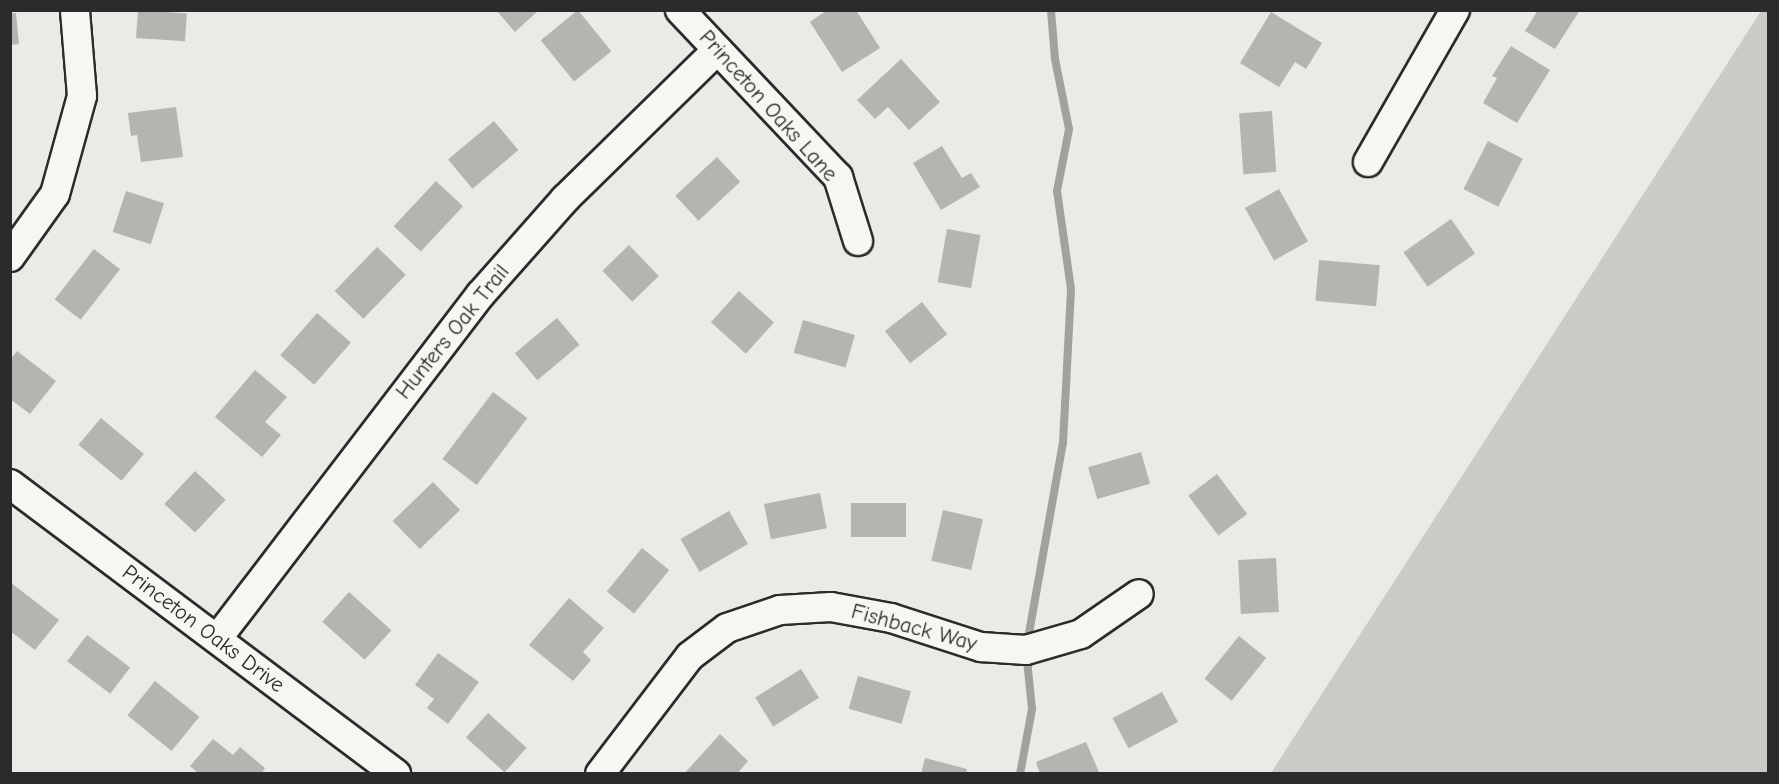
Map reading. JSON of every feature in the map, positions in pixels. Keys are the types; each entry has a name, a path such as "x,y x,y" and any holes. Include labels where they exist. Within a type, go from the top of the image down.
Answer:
{"street":[{"path":"10,257 55,194 82,96 75,10"},
{"name":"Princeton Oaks Lane","path":"680,10 838,177 858,241"},
{"path":"1368,162 1455,10"},
{"name":"Hunters Oak Trail","path":"217,639 482,294 565,198 717,50"},
{"name":"Princeton Oaks Drive","path":"10,484 396,774"},
{"name":"Fishback Way","path":"600,774 690,656 727,628 780,610 831,607 891,618 981,647 1026,650 1081,634 1139,594"}],"shaded area":[{"path":"1761,11 1768,11 1768,773 1271,773"}],"building":[{"path":"138,10 187,13 185,41 136,38"},
{"path":"496,10 539,10 515,32"},
{"path":"578,10 611,51 574,81 541,40"},
{"path":"827,10 856,10 880,48 842,72 810,22"},
{"path":"1538,10 1580,10 1555,49 1525,31"},
{"path":"1271,12 1322,43 1306,69 1295,62 1279,87 1240,63"},
{"path":"16,13 19,44 10,45 10,14"},
{"path":"1511,46 1550,70 1517,123 1483,103 1497,78 1492,76"},
{"path":"901,59 940,102 909,130 888,107 875,119 857,100"},
{"path":"176,107 183,157 141,162 137,135 131,136 128,113"},
{"path":"1272,111 1276,172 1243,174 1239,113"},
{"path":"494,121 518,150 472,189 448,160"},
{"path":"1488,141 1523,159 1498,207 1463,189"},
{"path":"942,146 962,178 971,173 980,187 941,210 913,163"},
{"path":"717,157 740,182 699,221 675,196"},
{"path":"436,181 463,206 421,252 394,226"},
{"path":"1279,189 1308,241 1274,260 1245,208"},
{"path":"126,191 164,203 151,244 113,232"},
{"path":"1451,219 1475,253 1428,287 1403,252"},
{"path":"947,229 980,235 971,288 938,282"},
{"path":"629,245 659,276 632,302 602,271"},
{"path":"377,247 406,275 363,319 335,291"},
{"path":"94,249 120,269 81,320 55,299"},
{"path":"1319,260 1380,265 1376,306 1315,301"},
{"path":"739,291 774,322 746,354 711,322"},
{"path":"922,302 947,334 910,363 885,331"},
{"path":"317,313 351,343 314,385 280,355"},
{"path":"557,318 579,345 537,380 515,353"},
{"path":"803,320 855,335 846,368 794,353"},
{"path":"17,351 56,381 30,414 10,399 10,360"},
{"path":"255,370 287,397 265,422 281,435 262,457 215,417"},
{"path":"493,392 527,418 477,485 442,459"},
{"path":"101,418 144,454 121,481 79,445"},
{"path":"1141,452 1150,484 1097,499 1088,467"},
{"path":"195,471 226,500 195,533 164,504"},
{"path":"1217,474 1247,514 1218,536 1188,496"},
{"path":"433,482 460,510 420,549 393,521"},
{"path":"820,493 827,528 771,539 764,504"},
{"path":"851,503 906,503 906,537 851,537"},
{"path":"943,510 983,519 971,570 931,561"},
{"path":"729,511 748,544 700,572 681,539"},
{"path":"642,548 669,570 634,614 607,592"},
{"path":"1276,558 1279,612 1241,614 1238,560"},
{"path":"10,582 59,620 35,650 10,631"},
{"path":"349,592 391,630 365,660 322,622"},
{"path":"569,598 604,628 583,652 591,660 573,681 529,645"},
{"path":"87,635 130,667 110,694 67,661"},
{"path":"1239,636 1266,658 1232,701 1204,679"},
{"path":"438,653 479,682 448,724 427,708 434,699 415,685"},
{"path":"801,669 819,698 773,726 755,698"},
{"path":"858,676 911,691 901,724 849,709"},
{"path":"155,681 199,717 172,751 127,715"},
{"path":"1162,692 1178,722 1129,748 1113,718"},
{"path":"488,713 527,748 505,772 466,738"},
{"path":"720,734 748,761 737,774 684,774"},
{"path":"213,739 233,755 240,747 265,768 261,774 199,774 190,766"},
{"path":"1086,742 1099,772 1040,774 1036,762"},
{"path":"925,758 967,769 966,774 921,774"}],"waterway":[{"path":"1020,774 1032,709 1026,650 1063,443 1071,289 1057,191 1069,129 1055,59 1051,10"}]}
